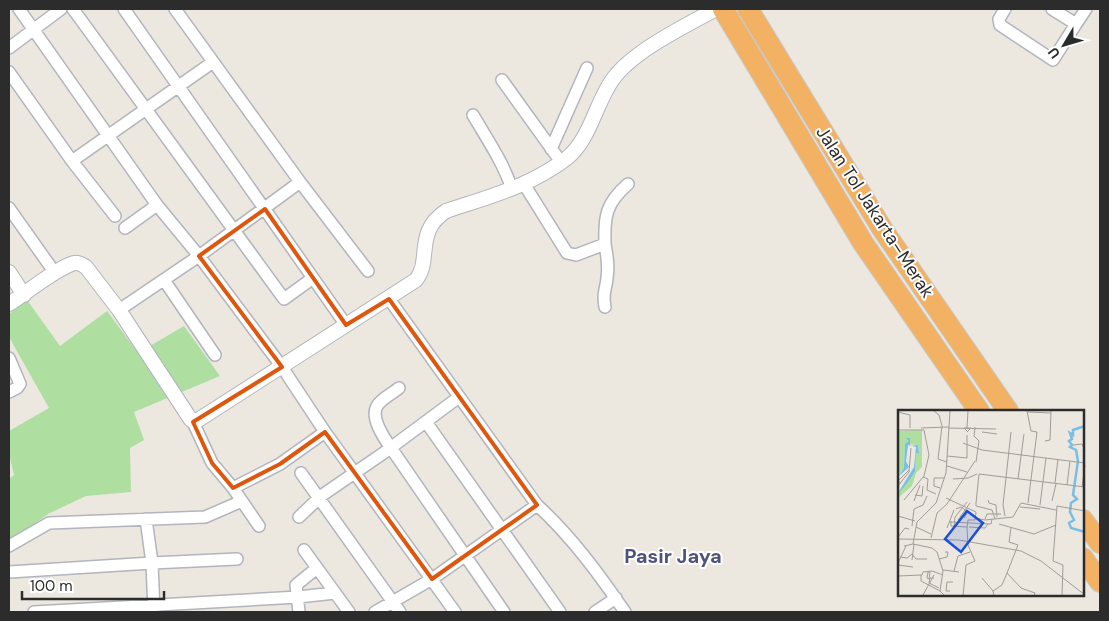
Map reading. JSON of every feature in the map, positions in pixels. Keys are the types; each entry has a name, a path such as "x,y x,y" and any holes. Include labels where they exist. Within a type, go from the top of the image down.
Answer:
{"highway":[{"name":"Jalan Tol Jakarta–Merak","path":"723,9 863,242 978,410"},
{"name":"Jalan Tol Jakarta–Merak","path":"748,9 883,230 1007,410"},
{"path":"1084,521 1100,543"},
{"path":"1084,559 1100,582"}],"street":[{"path":"19,9 157,205 199,256 282,367 325,432 455,612"},
{"path":"9,48 61,9"},
{"path":"73,9 284,299 313,278"},
{"path":"124,9 346,325"},
{"path":"175,9 300,182 368,271"},
{"path":"193,422 389,299 418,278 422,266 424,243 441,214 538,178 568,157 578,147 613,79 631,59 716,9"},
{"path":"1005,9 999,19 1000,25 1050,60 1055,59 1086,9"},
{"path":"1052,9 1076,24"},
{"path":"72,161 213,62"},
{"path":"551,149 587,68"},
{"path":"9,72 72,161 115,216"},
{"path":"502,80 560,162"},
{"path":"473,115 500,160 567,253 576,255 605,244"},
{"path":"120,310 199,256 300,182"},
{"path":"605,306 603,291 607,279 608,262 604,232 609,206 615,196 628,184"},
{"path":"125,228 157,205"},
{"path":"9,208 55,274"},
{"path":"9,304 74,263 86,267 120,310 193,422 212,463 233,488 259,526"},
{"path":"9,272 24,295"},
{"path":"164,280 214,355"},
{"path":"389,299 536,505 552,519 575,545 625,612"},
{"path":"9,358 20,384 9,392"},
{"path":"399,388 377,405 375,412 380,429 390,448 504,612"},
{"path":"298,517 321,496 459,397"},
{"path":"426,422 560,612"},
{"path":"233,488 280,464 325,432"},
{"path":"300,473 320,498 397,607"},
{"path":"10,543 49,523 205,517 242,501"},
{"path":"376,612 397,607 432,579 466,557 536,505"},
{"path":"146,519 152,563 154,608"},
{"path":"304,550 349,612"},
{"path":"9,572 237,560"},
{"path":"299,612 296,585 318,568"},
{"path":"34,612 154,608 298,598 335,593"},
{"path":"595,612 616,598"}],"highlighted area":[{"path":"265,209 346,325 389,299 537,505 432,579 325,432 280,464 233,488 212,463 193,422 282,367 199,256"}],"green space":[{"path":"27,300 60,346 107,311 138,353 184,326 220,376 134,412 144,440 130,448 131,492 86,496 48,514 9,542 9,479 14,475 9,454 9,431 49,408 9,337 9,314"}],"district":[{"name":"Pasir Jaya","path":"673,556"}]}
